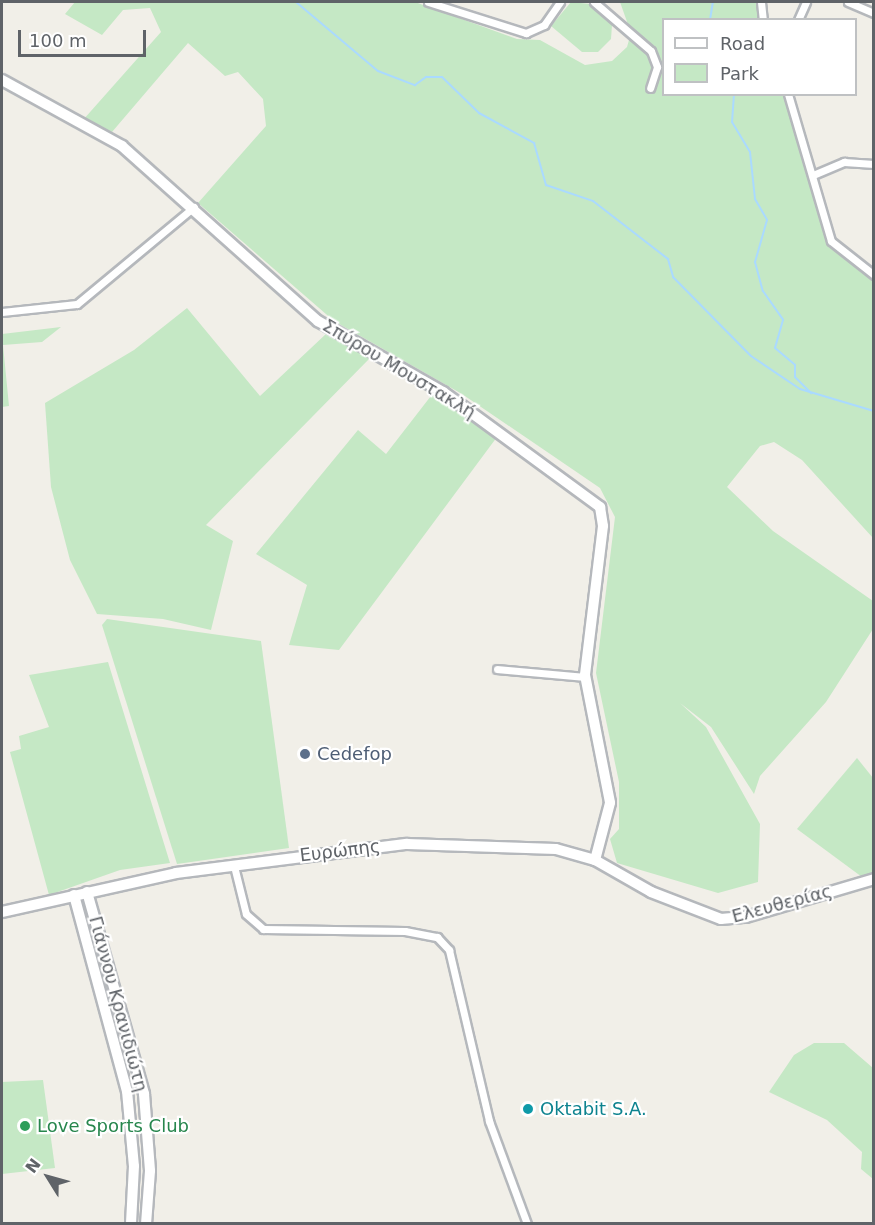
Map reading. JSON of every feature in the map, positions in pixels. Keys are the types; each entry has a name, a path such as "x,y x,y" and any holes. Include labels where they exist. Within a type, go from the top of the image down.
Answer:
{"street":[{"path":"428,2 526,33 544,25 560,2"},
{"path":"594,2 651,51 657,68 650,88"},
{"path":"761,2 763,18"},
{"path":"799,18 806,2"},
{"path":"848,2 873,13"},
{"name":"Σπύρου Μουστακλή","path":"2,80 122,146 194,207 318,321 443,392 600,507 603,526 585,677 610,804 595,860"},
{"path":"789,96 831,241 873,275"},
{"path":"813,175 844,162 873,164"},
{"path":"2,312 77,304 194,207"},
{"path":"497,669 585,677"},
{"name":"Ευρώπης","path":"2,912 87,892 234,866 407,844 556,849 595,860"},
{"name":"Ελευθερίας","path":"595,860 651,892 721,919 747,917 873,879"},
{"path":"234,866 246,914 263,929 405,931 437,937 449,950 489,1121 527,1224"},
{"name":"Γιάννου Κρανιδιώτη","path":"87,892 144,1094 150,1171 146,1224"},
{"name":"Γιάννου Κρανιδιώτη","path":"74,896 128,1091 134,1166 131,1224"}],"green space":[{"path":"75,2 415,2 517,39 540,40 585,65 612,61 627,47 631,33 620,2 757,2 758,18 662,18 662,96 785,96 824,234 832,248 874,277 873,538 802,460 774,442 760,446 727,487 773,531 873,601 873,629 826,702 760,776 754,794 711,727 680,703 706,727 760,824 758,882 718,893 617,863 610,839 619,829 619,782 596,673 615,517 600,488 462,394 334,321 198,203 266,126 263,99 238,72 225,76 188,43 112,132 83,120 161,32 150,8 123,10 102,35 65,14"},
{"path":"571,2 590,4 612,25 611,39 598,52 582,52 551,26"},
{"path":"187,308 260,396 327,333 370,358 206,525 233,541 211,630 163,619 97,614 70,560 51,487 45,403 134,350"},
{"path":"61,327 42,342 3,345 9,406 2,407 2,334"},
{"path":"434,392 497,437 339,650 289,645 307,585 256,554 358,430 386,454"},
{"path":"107,619 261,641 289,848 177,864 102,625"},
{"path":"108,662 170,863 120,870 49,895 10,752 21,749 19,736 49,727 29,675"},
{"path":"857,758 873,778 873,875 862,877 797,829"},
{"path":"814,1043 844,1043 873,1068 873,1179 861,1169 862,1152 827,1120 769,1092 794,1055"},
{"name":"Love Sports Club","path":"43,1080 55,1168 2,1174 2,1082"}],"waterway":[{"path":"296,2 378,71 415,85 426,77 442,77 479,113 534,143 546,185 593,201 668,259 673,277 751,356 800,389 874,411"},
{"path":"710,18 713,2"},
{"path":"734,96 732,122 750,152 755,199 767,220 755,262 763,291 783,320 775,348 795,365 795,377 811,393"}],"place":[{"name":"Cedefop","path":"305,754"},
{"name":"Oktabit S.A.","path":"528,1109"},
{"name":"Love Sports Club","path":"25,1126"}]}
